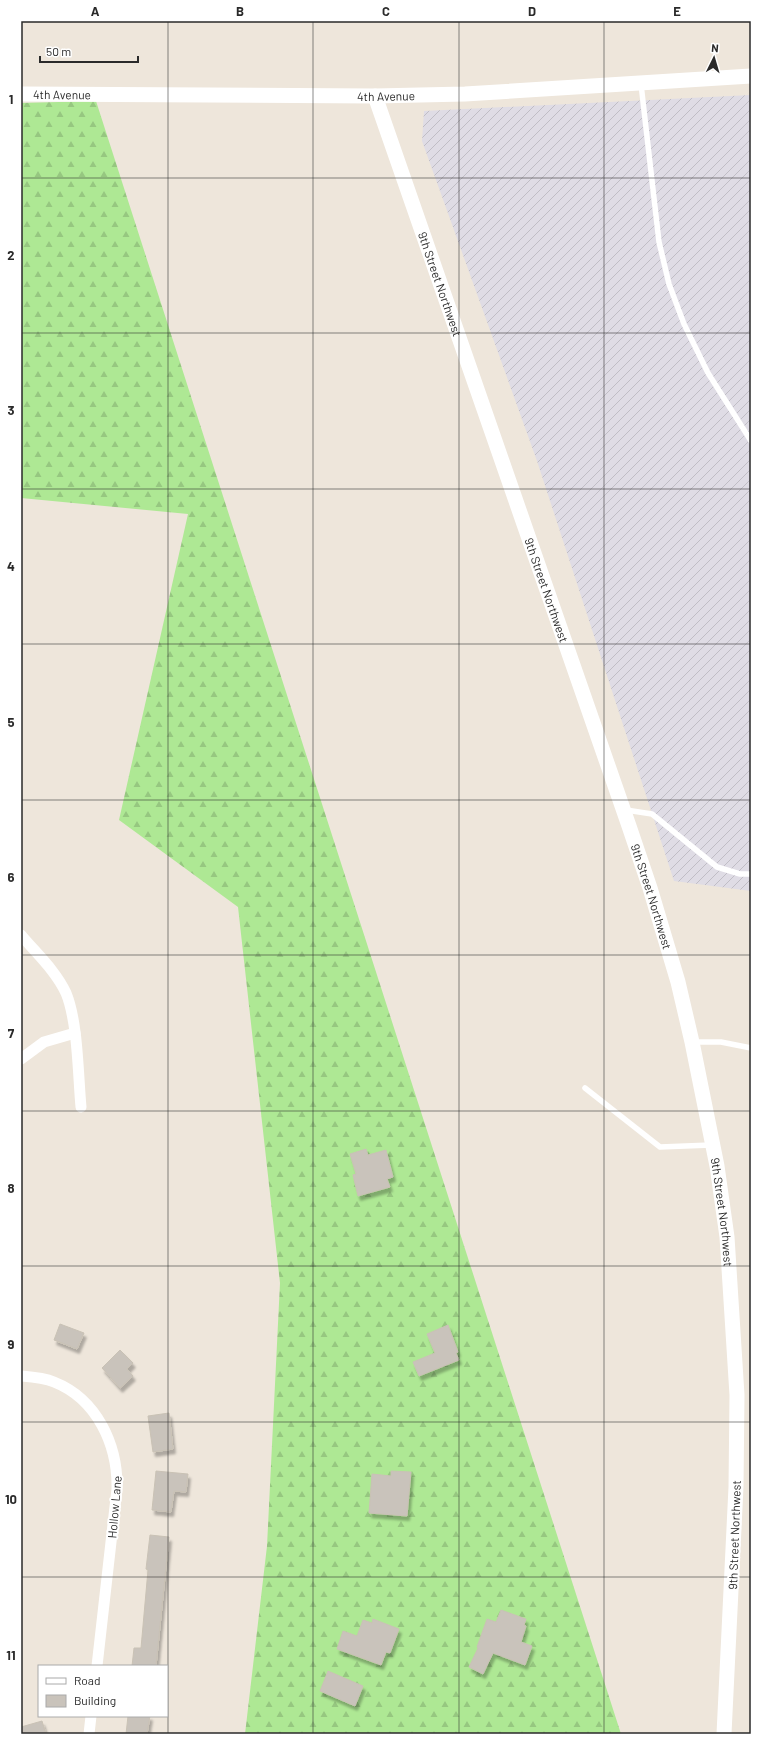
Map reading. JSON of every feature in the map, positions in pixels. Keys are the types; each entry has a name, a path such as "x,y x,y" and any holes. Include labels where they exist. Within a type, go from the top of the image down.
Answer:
{"street":[{"name":"4th Avenue","path":"21,94 375,96 465,94 751,76"},
{"name":"9th Street Northwest","path":"375,96 624,810 678,982 692,1042 713,1145 727,1236 737,1395 736,1487 724,1734"},
{"path":"21,935 49,968 65,992 72,1016 81,1108"},
{"path":"21,1059 44,1042 74,1033"},
{"name":"Hollow Lane","path":"21,1376 41,1378 53,1382 73,1393 96,1416 109,1437 113,1451 117,1472 117,1489 97,1665"},
{"path":"89,1734 91,1717"}],"lane":[{"path":"641,83 659,242 669,284 684,324 708,373 751,441"},
{"path":"624,810 652,814 717,867 740,874 751,874"},
{"path":"692,1042 721,1042 751,1048"},
{"path":"585,1088 660,1147 713,1145"}],"shaded area":[{"path":"751,95 751,891 674,881 537,461 422,141 424,111"}],"green space":[{"path":"96,101 621,1734 245,1734 267,1546 280,1283 238,907 119,820 188,514 21,498 21,103"}],"building":[{"path":"366,1149 368,1155 386,1150 393,1177 387,1179 390,1187 358,1196 353,1175 356,1174 350,1154"},
{"path":"60,1324 84,1333 77,1349 54,1340"},
{"path":"448,1325 458,1352 456,1353 459,1360 419,1376 413,1362 435,1353 427,1334"},
{"path":"120,1350 133,1363 127,1369 133,1376 120,1388 102,1368"},
{"path":"169,1413 173,1449 153,1452 148,1416"},
{"path":"156,1471 188,1474 186,1492 174,1491 171,1512 152,1510"},
{"path":"391,1471 411,1472 407,1516 369,1513 372,1474 391,1476"},
{"path":"150,1535 169,1537 156,1665 132,1665 134,1648 141,1648 148,1570 146,1569"},
{"path":"501,1610 526,1619 524,1625 526,1626 521,1642 532,1646 525,1665 493,1653 483,1674 469,1667 478,1648 477,1647 487,1619 496,1622"},
{"path":"373,1619 399,1629 390,1653 386,1652 381,1665 337,1649 343,1631 357,1636 363,1620 372,1623"},
{"path":"328,1671 363,1686 355,1706 320,1691"},
{"path":"128,1717 150,1717 147,1734 126,1734"},
{"path":"42,1721 46,1734 21,1734 21,1727"}]}
